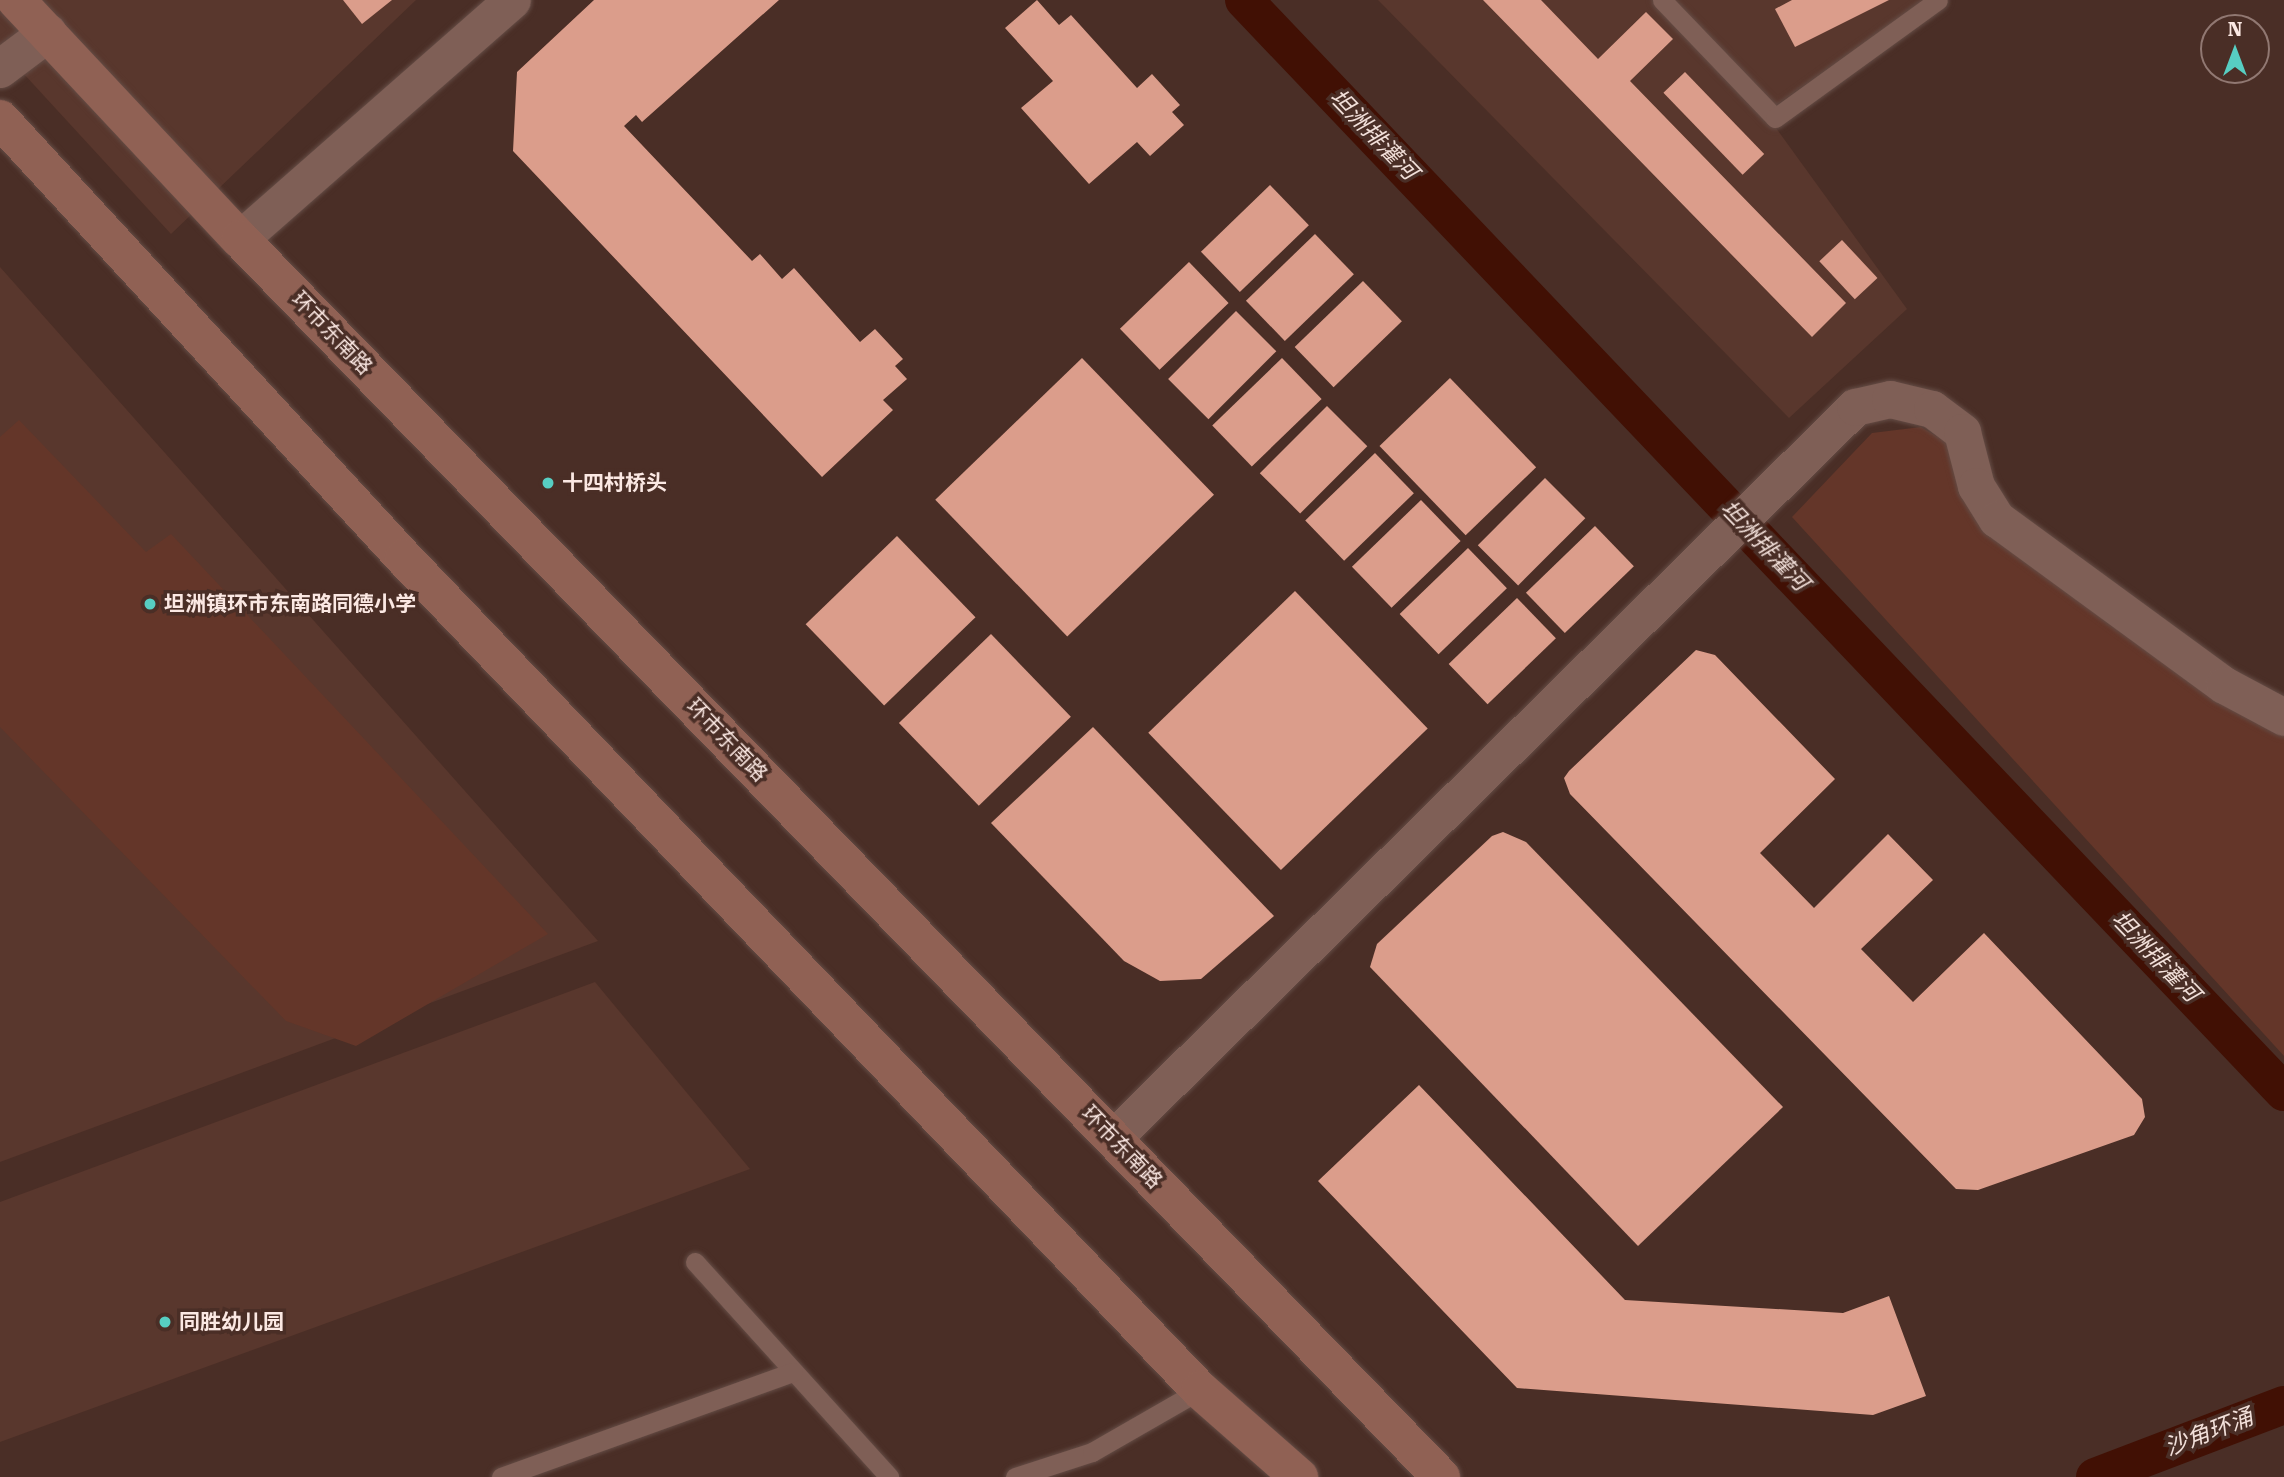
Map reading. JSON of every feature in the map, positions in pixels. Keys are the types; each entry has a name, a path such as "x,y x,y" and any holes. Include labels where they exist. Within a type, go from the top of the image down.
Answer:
{"main road":[{"name":"环市东南路","path":"16,0 240,239 1441,1477"},
{"path":"0,119 404,558 1200,1390 1299,1477"}],"street":[{"path":"240,239 512,0"},
{"path":"0,69 48,33"},
{"path":"1113,1138 1855,407 1890,399 1932,409 1962,432 1976,486 1997,519 2224,685 2284,717"}],"lane":[{"path":"1662,0 1775,118 1938,0"},
{"path":"695,1262 889,1477"},
{"path":"501,1477 793,1372"},
{"path":"1015,1477 1092,1452 1200,1390"}],"shaded area":[{"path":"0,0 416,0 171,234 0,48"},
{"path":"1378,0 1655,0 1771,121 1907,309 1789,418"},
{"path":"1671,0 1925,0 1772,108"},
{"name":"坦洲镇环市东南路同德小学","path":"0,267 598,941 0,1162"},
{"path":"19,420 146,552 171,534 548,934 356,1046 286,1021 0,727 0,437"},
{"path":"1921,427 1948,443 1962,490 2284,733 2284,1056 1792,517 1872,433"},
{"name":"同胜幼儿园","path":"595,982 750,1169 0,1442 0,1202"}],"building":[{"path":"343,0 392,0 362,24"},
{"path":"594,0 779,0 642,122 636,115 624,126 752,261 760,254 782,279 794,268 860,342 875,329 903,359 895,366 907,379 883,400 893,410 822,477 513,151 517,72"},
{"path":"1037,0 1059,25 1071,15 1137,88 1152,74 1180,105 1172,112 1184,125 1150,156 1137,142 1089,184 1021,108 1053,81 1005,28"},
{"path":"1483,0 1541,0 1598,59 1646,12 1673,39 1630,81 1846,303 1812,337"},
{"path":"1792,0 1889,0 1795,47 1775,9"},
{"path":"1685,72 1764,154 1743,175 1663,93"},
{"path":"1270,185 1309,225 1240,292 1201,252"},
{"path":"1315,234 1354,274 1285,341 1246,301"},
{"path":"1842,240 1877,278 1855,299 1819,261"},
{"path":"1189,262 1229,303 1160,370 1120,329"},
{"path":"1363,281 1402,321 1334,387 1295,347"},
{"path":"1236,311 1276,351 1208,419 1168,379"},
{"path":"1082,358 1214,495 1067,636 935,500"},
{"path":"1282,358 1322,399 1252,466 1212,425"},
{"path":"1450,378 1536,467 1466,535 1380,446"},
{"path":"1327,406 1367,446 1300,513 1260,473"},
{"path":"1375,453 1414,493 1344,561 1305,520"},
{"path":"1545,478 1585,518 1518,585 1478,545"},
{"path":"1421,500 1461,541 1392,608 1352,567"},
{"path":"1595,526 1634,566 1565,633 1526,593"},
{"path":"897,536 975,617 884,706 806,624"},
{"path":"1468,548 1507,588 1439,654 1400,614"},
{"path":"1295,591 1428,728 1281,870 1148,733"},
{"path":"1517,598 1556,638 1488,704 1449,664"},
{"path":"991,634 1071,717 979,806 899,723"},
{"path":"1696,650 1715,655 1835,779 1760,853 1814,908 1888,834 1933,880 1861,949 1913,1002 1984,933 2142,1099 2145,1117 2134,1135 1978,1190 1956,1189 1570,794 1564,778 1569,771"},
{"path":"1093,727 1274,916 1201,979 1160,981 1124,961 991,823"},
{"path":"1503,832 1526,842 1783,1107 1638,1246 1370,967 1377,944 1492,836"},
{"path":"1419,1085 1625,1300 1843,1313 1889,1296 1926,1396 1873,1415 1517,1388 1318,1181"}],"waterway":[{"name":"坦洲排灌河","path":"1244,0 2284,1092"},
{"name":"沙角环涌","path":"2095,1477 2284,1405"}],"place":[{"name":"十四村桥头","path":"548,483"},
{"name":"坦洲镇环市东南路同德小学","path":"150,604"},
{"name":"同胜幼儿园","path":"165,1322"}]}
